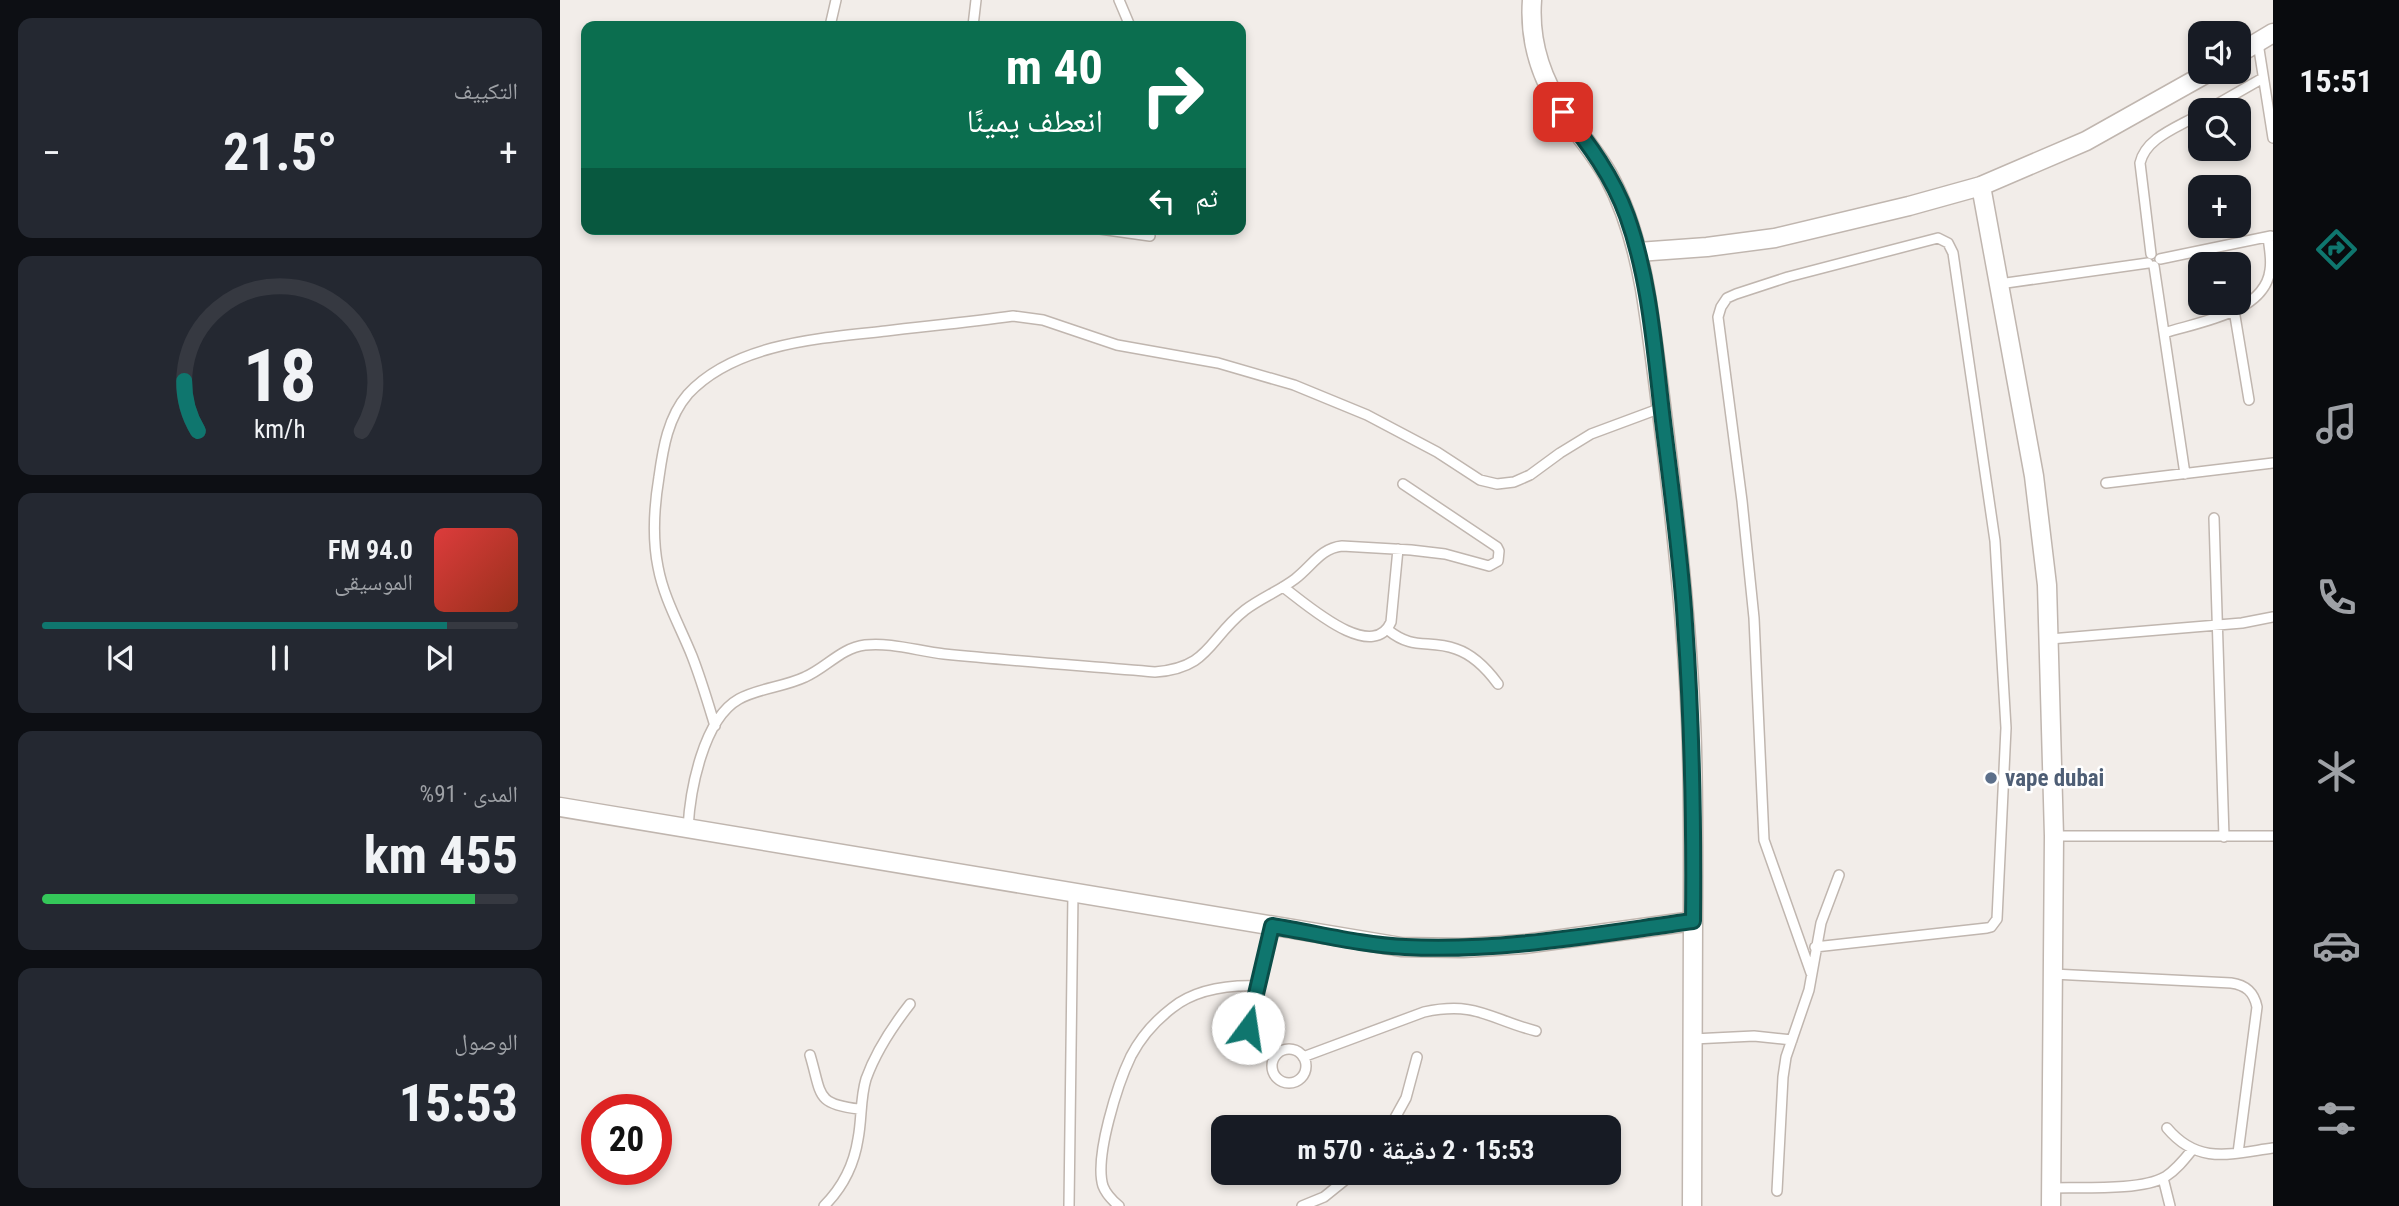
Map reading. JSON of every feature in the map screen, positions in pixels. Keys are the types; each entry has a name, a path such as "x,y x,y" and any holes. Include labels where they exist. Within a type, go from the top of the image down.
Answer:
{"street":[{"path":"1532,0 1535,50 1546,82 1563,112 1588,143 1609,177 1626,214 1638,252 1651,327 1675,521 1690,697 1694,823 1692,1206"},
{"path":"1638,252 1775,238 1981,186 2086,141 2188,84"},
{"path":"1981,186 2034,476 2047,585 2054,836 2051,1206"},
{"path":"560,807 1401,947 1463,948 1524,944 1693,921"}],"lane":[{"path":"831,21 836,0"},
{"path":"974,21 976,0"},
{"path":"1119,0 1128,21"},
{"path":"2265,38 2263,78 2273,138"},
{"path":"2228,98 2263,78"},
{"path":"2185,474 2140,163 2147,146 2188,121"},
{"path":"1145,235 1150,236"},
{"path":"1999,284 2153,260 2270,236 2270,271 2266,285 2251,302"},
{"path":"1811,972 1764,840 1754,618 1718,317 1727,298 1736,293 1938,239 1948,243 1953,253 1995,541 2006,727 1997,919 1987,928 1815,947"},
{"path":"2164,333 2219,315"},
{"path":"2235,315 2249,400"},
{"path":"715,726 693,659 665,596 654,529 656,495 666,438 672,419 687,395 709,375 760,352 814,339 1013,316 1043,320 1117,345 1218,363 1294,386 1367,415 1437,452 1479,480 1497,484 1514,482 1530,475 1591,434 1661,408"},
{"path":"2106,483 2273,463"},
{"path":"688,828 696,773 715,726 733,703 743,697 804,678 852,647 867,645 941,654 1155,672 1175,671 1194,663 1243,611 1283,587 1331,547 1342,545 1445,554 1494,565 1499,557 1497,547 1404,484"},
{"path":"2214,518 2224,837"},
{"path":"1283,587 1332,623 1352,633 1374,637 1382,635 1388,630 1392,614 1398,549"},
{"path":"2050,639 2273,617"},
{"path":"1388,630 1407,642 1455,649 1472,657 1487,669 1498,684"},
{"path":"2054,836 2273,836"},
{"path":"1776,1191 1783,1077 1792,1040 1807,999 1821,923 1839,875"},
{"path":"1069,1206 1073,893"},
{"path":"1272,926 1248,1037 1270,1052 1274,1058"},
{"path":"2053,974 2231,983 2249,990 2258,1007 2238,1153"},
{"path":"1119,1206 1103,1185 1101,1168 1117,1091 1131,1056 1149,1028 1174,1006 1204,991 1237,985 1258,986"},
{"path":"824,1206 836,1194 850,1168 858,1139 859,1109 866,1080 877,1053 910,1004"},
{"path":"1303,1057 1424,1012 1444,1008 1465,1007 1483,1011 1518,1027 1536,1031"},
{"path":"1693,1039 1754,1036 1792,1040"},
{"path":"1288,1048 1299,1052 1303,1057 1306,1062 1304,1074 1300,1078 1290,1083 1278,1079 1272,1063 1278,1053 1288,1048"},
{"path":"810,1055 826,1101 833,1106 859,1109"},
{"path":"1397,1115 1406,1098 1417,1056"},
{"path":"2167,1128 2192,1150 2208,1155 2273,1148"},
{"path":"2051,1188 2144,1185 2163,1178 2179,1166 2192,1150"},
{"path":"2163,1178 2170,1206"},
{"path":"1301,1206 1326,1201 1342,1185"}],"place":[{"name":"vape dubai","path":"1991,778"}],"route":[{"path":"1248,1028 1272,926 1401,947 1463,948 1524,944 1693,921 1694,823 1685,621 1648,307 1638,252 1626,214 1599,160 1563,112"}]}
